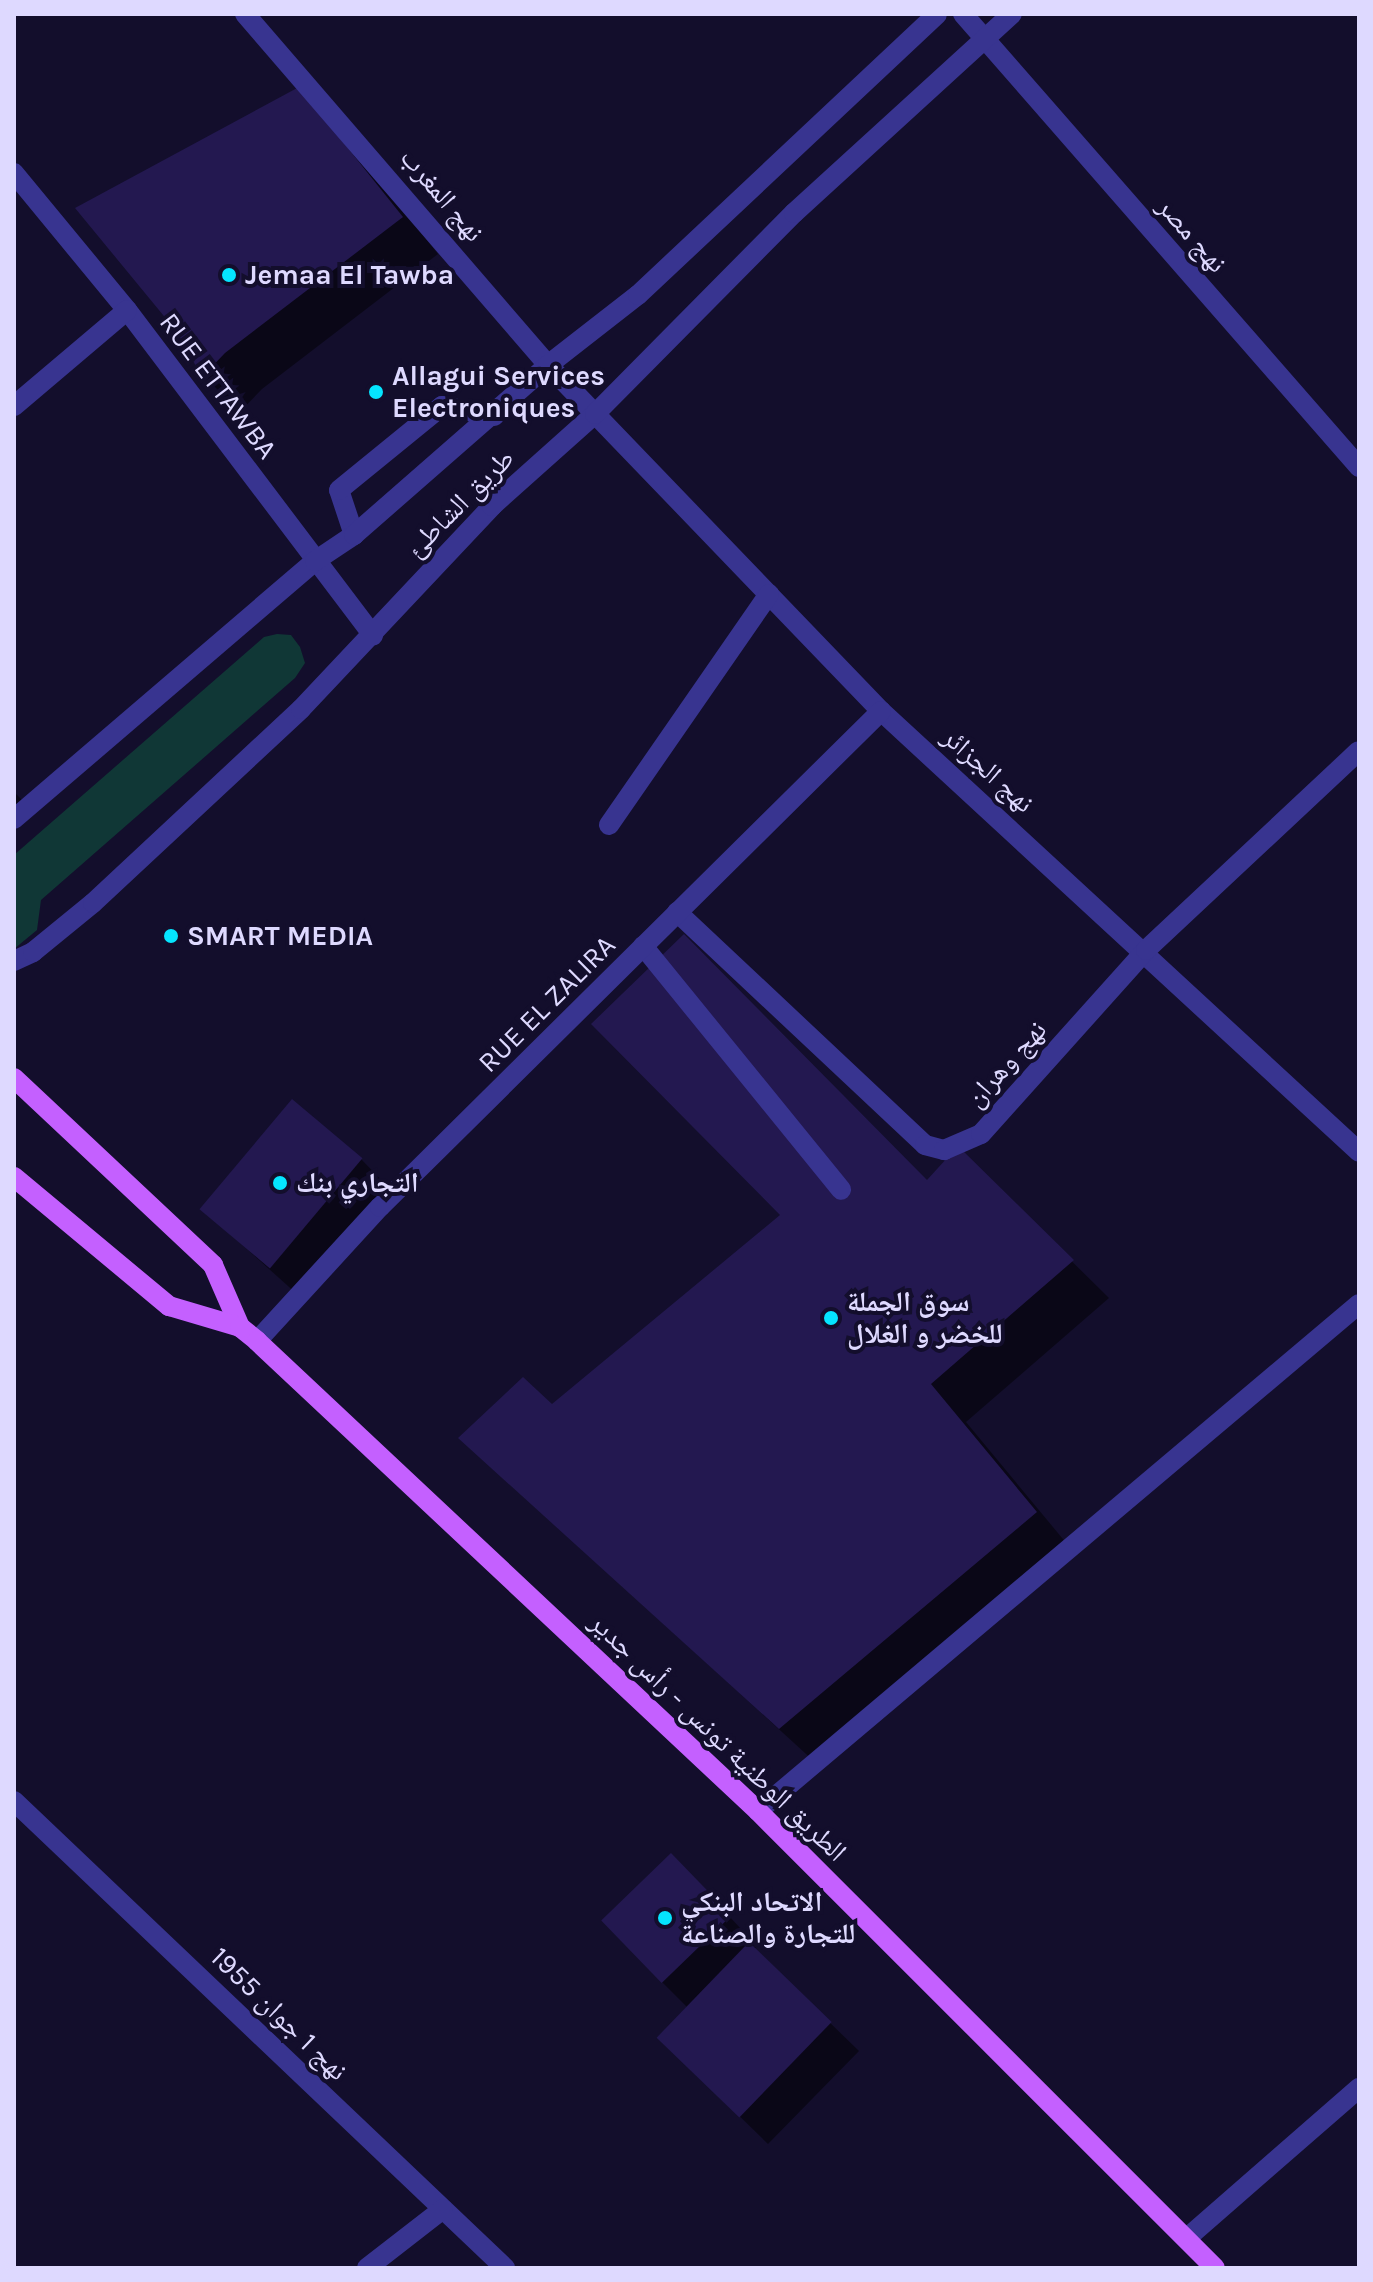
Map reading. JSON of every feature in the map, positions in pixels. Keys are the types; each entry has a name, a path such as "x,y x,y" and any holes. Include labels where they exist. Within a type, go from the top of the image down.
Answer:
{"main road":[{"name":"الطريق الوطنية تونس - رأس جدير","path":"14,1078 213,1265 240,1327"},
{"name":"الطريق الوطنية تونس - رأس جدير","path":"14,1177 169,1306 240,1327 257,1341 758,1811 1215,2268"}],"street":[{"name":"نهج المغرب","path":"245,14 548,365 595,414"},
{"name":"طريق الشاطئ","path":"14,819 315,561 354,535 494,416 548,365 638,295 937,14"},
{"name":"نهج مصر","path":"963,14 1359,467"},
{"name":"طريق الشاطئ","path":"14,961 33,952 93,903 301,709 492,506 595,414 794,213 1012,14"},
{"name":"RUE ETTAWBA","path":"14,173 127,310 373,635"},
{"path":"14,406 127,310"},
{"path":"354,535 339,490 442,406 494,416"},
{"name":"نهج الجزائر","path":"595,414 881,711 1146,950 1359,1152"},
{"path":"609,825 769,594"},
{"name":"RUE EL ZALIRA","path":"257,1341 380,1207 881,711"},
{"name":"نهج وهران","path":"677,912 925,1145 944,1150 981,1134 1146,950 1359,751"},
{"path":"643,946 841,1190"},
{"path":"758,1811 1359,1304"},
{"name":"نهج 1 جوان 1955","path":"14,1801 505,2268"},
{"path":"1187,2238 1359,2088"},
{"path":"367,2268 443,2209"}],"green space":[{"path":"291,635 300,647 305,663 295,678 41,900 37,930 14,949 14,855 264,637"}],"building":[{"name":"Jemaa El Tawba","path":"299,87 403,217 225,353 202,377 177,332 75,208"},
{"name":"سوق الجملة للخضر و الغلال","path":"684,934 927,1180 958,1146 1074,1260 931,1384 1037,1512 779,1729 458,1438 523,1377 552,1404 780,1215 591,1024"},
{"name":"التجاري بنك","path":"292,1099 362,1158 270,1268 199,1209"},
{"name":"الاتحاد البنكي للتجارة والصناعة","path":"671,1853 731,1916 662,1983 601,1920"},
{"path":"749,1942 832,2022 739,2118 657,2038"}],"place":[{"name":"Jemaa El Tawba","path":"229,275"},
{"name":"Allagui Services Electroniques","path":"376,392"},
{"name":"SMART MEDIA","path":"171,936"},
{"name":"التجاري بنك","path":"280,1183"},
{"name":"سوق الجملة للخضر و الغلال","path":"831,1318"},
{"name":"الاتحاد البنكي للتجارة والصناعة","path":"665,1918"}]}
